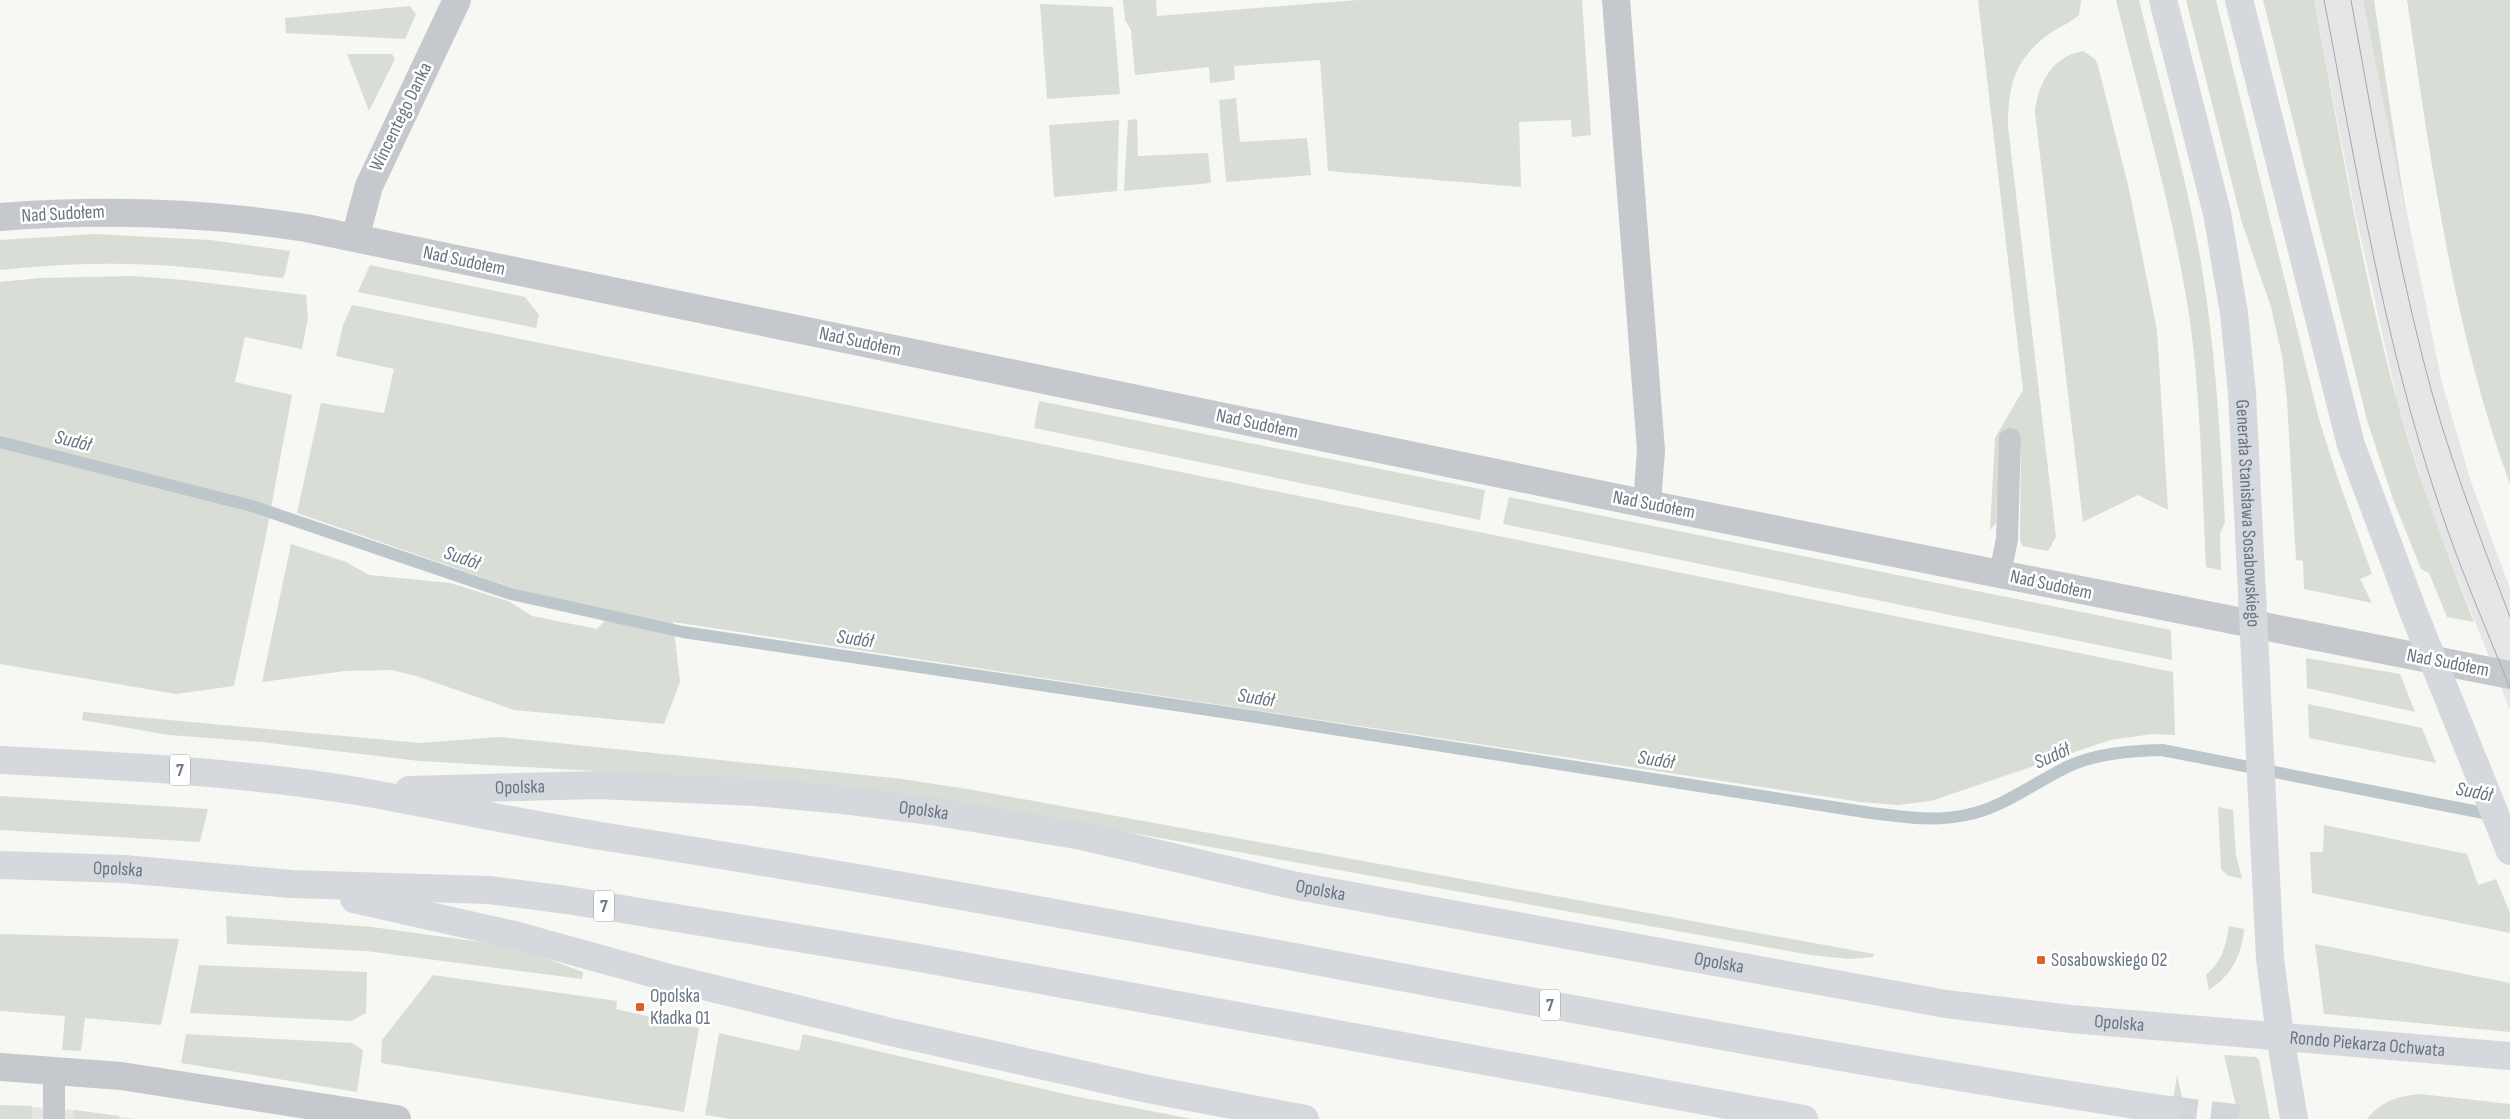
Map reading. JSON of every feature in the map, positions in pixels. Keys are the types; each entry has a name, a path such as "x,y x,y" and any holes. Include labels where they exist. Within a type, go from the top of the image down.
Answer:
{"main road":[{"name":"Generała Stanisława Sosabowskiego","path":"2163,0 2217,212 2234,313 2242,393 2270,958 2280,1036"},
{"path":"2239,0 2351,445 2413,611 2510,851"},
{"name":"Opolska","path":"0,760 210,772 360,792 523,824 932,891 1931,1073 2169,1110"},
{"name":"Opolska","path":"360,792 597,785 755,792 843,800 1082,836 1292,885 1946,1004 2071,1019 2280,1036"},
{"name":"Opolska","path":"0,865 124,869 292,884 489,890 674,916 914,957 1804,1119"},
{"path":"292,884 533,940 666,978 891,1032 1148,1089 1305,1119"},
{"name":"Rondo Piekarza Ochwata","path":"2294,1119 2280,1036 2510,1056"}],"street":[{"name":"Wincentego Danka","path":"355,238 369,186 457,0"},
{"path":"1616,0 1651,450 1647,504"},
{"name":"Nad Sudołem","path":"0,217 72,212 170,213 263,222 355,238 1647,504 2510,675"},
{"path":"0,1067 54,1070 159,1081 397,1119"}],"lane":[{"path":"2000,574 2007,539 2010,439"},
{"path":"54,1070 54,1119"}],"shaded area":[{"path":"1123,0 1156,0 1157,16 1358,0 1582,0 1591,135 1572,137 1571,120 1519,122 1521,187 1328,171 1320,60 1234,66 1235,80 1210,83 1209,67 1135,75 1131,30 1125,20"},
{"path":"1978,0 2081,0 2079,15 2037,43 2021,63 2012,85 2008,111 2008,126 2056,537 2048,551 2022,546 2020,539 2021,437 2001,438 1996,523 1990,530 1995,438 2023,390"},
{"path":"2116,0 2139,0 2179,156 2199,251 2213,352 2219,420 2225,522 2220,534 2221,570 2206,567 2197,382 2183,281 2157,160"},
{"path":"2186,0 2216,0 2319,419 2372,574 2360,579 2372,603 2304,589 2303,561 2296,560 2287,400 2282,356 2271,307 2242,223"},
{"path":"2263,0 2314,0 2352,205 2386,358 2415,462 2474,622 2447,617 2429,573 2421,569 2393,499 2367,420"},
{"path":"2314,0 2363,0 2442,383 2471,482 2510,589 2510,710 2432,513 2399,408 2355,212"},
{"path":"2363,0 2374,0 2406,214"},
{"path":"2407,0 2510,0 2510,484 2473,366 2446,245"},
{"path":"1040,4 1113,7 1120,94 1047,99"},
{"path":"410,6 416,14 405,39 286,33 285,18"},
{"path":"2083,51 2095,59 2098,66 2129,189 2157,330 2168,510 2138,495 2083,522 2035,112 2039,91 2048,73 2063,59"},
{"path":"347,54 392,54 395,59 369,111"},
{"path":"1236,98 1240,142 1307,138 1311,175 1226,182 1219,100"},
{"path":"1137,119 1138,156 1208,153 1211,183 1124,191 1128,120"},
{"path":"1119,120 1117,191 1054,197 1049,125"},
{"path":"95,234 210,240 290,251 283,278 142,264 77,264 0,270 0,240"},
{"path":"370,265 525,297 539,315 536,328 358,292"},
{"path":"132,276 184,280 306,295 308,318 302,349 245,337 235,382 292,395 265,540 234,686 176,694 0,664 0,282 40,278"},
{"path":"352,305 2173,672 2175,735 2153,734 2110,740 1931,801 1897,805 1861,802 673,622 680,682 664,724 514,710 419,677 392,670 345,671 262,682 291,544 346,562 369,575 450,583 508,601 532,616 597,629 613,612 516,589 297,513 321,403 384,413 394,369 336,356 343,325"},
{"path":"1039,401 1485,490 1480,520 1034,428"},
{"path":"1509,497 2171,630 2172,660 1503,524"},
{"path":"2306,658 2400,674 2415,712 2307,688"},
{"path":"2308,704 2422,728 2436,763 2309,738"},
{"path":"83,712 420,743 500,737 902,779 973,790 1874,954 1873,957 1850,959 1811,955 1010,811 701,777 419,761 261,742 169,735 82,720"},
{"path":"0,796 208,809 200,842 0,830"},
{"path":"2218,807 2233,810 2236,855 2242,879 2227,875 2221,869"},
{"path":"2324,825 2467,854 2478,885 2496,879 2510,913 2510,933 2312,893 2310,852 2323,852"},
{"path":"226,916 372,927 502,945 531,953 583,972 582,979 366,951 227,944"},
{"path":"2229,926 2244,929 2241,948 2229,971 2209,990 2206,975 2220,959"},
{"path":"0,934 179,939 161,1025 85,1018 81,1051 62,1050 65,1016 0,1011"},
{"path":"2315,944 2510,983 2510,1032 2324,1014"},
{"path":"199,965 367,972 366,1013 351,1021 190,1013"},
{"path":"433,975 617,1001 616,1009 699,1028 684,1112 381,1063 382,1040"},
{"path":"719,1033 799,1051 803,1034 1074,1096 1192,1119 731,1119 705,1115"},
{"path":"186,1034 352,1043 363,1050 357,1092 181,1063"},
{"path":"2224,1055 2256,1057 2259,1060 2270,1119 2239,1119"},
{"path":"2177,1075 2187,1119 2170,1119"},
{"path":"2420,1094 2510,1104 2510,1119 2367,1119 2390,1100"},
{"path":"0,1105 74,1110 136,1119 0,1119"},
{"path":"0,1105 32,1106 32,1119 0,1119"},
{"path":"74,1110 119,1116 119,1119 75,1119"}],"waterway":[{"name":"Sudół","path":"0,442 252,506 511,594 683,632 1263,718 1871,813 1942,818 1980,812 2006,801 2056,772 2091,758 2138,751 2162,750 2494,815"}],"tunnel":[{"path":"2169,1110 2243,1119"}],"tram line":[{"path":"2324,0 2373,256 2387,320 2420,446 2448,531 2510,688"},
{"path":"2351,0 2393,225 2423,359 2452,457 2510,617"}],"place":[{"name":"Sosabowskiego 02","path":"2041,960"},
{"name":"Opolska Kładka 01","path":"640,1007"}]}
